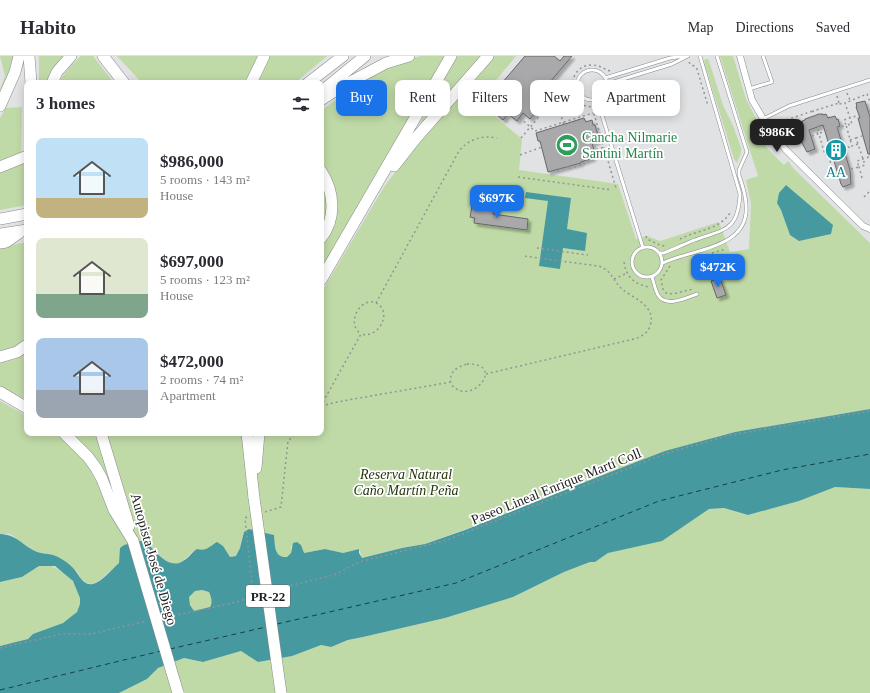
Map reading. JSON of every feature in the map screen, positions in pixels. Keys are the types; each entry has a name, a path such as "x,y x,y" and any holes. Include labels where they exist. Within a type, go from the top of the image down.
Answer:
{"highway":[{"path":"0,106 15,72 19,56"},
{"path":"29,56 30,80"},
{"path":"103,56 122,80"},
{"path":"252,80 264,56"},
{"path":"312,80 343,56"},
{"path":"324,90 365,56"},
{"path":"324,98 339,88 386,63 409,56"},
{"path":"324,275 451,56"},
{"path":"371,195 416,138 488,56"},
{"path":"53,80 57,72 69,58"},
{"path":"0,167 24,157"},
{"path":"324,177 329,188 332,206 328,226 324,233"},
{"path":"0,219 24,215"},
{"path":"0,234 24,230"},
{"path":"0,243 6,242 24,230"},
{"path":"0,357 12,354 24,347"},
{"path":"0,392 24,407"},
{"path":"67,436 88,457 96,468 114,510 133,541"},
{"name":"Autopista José de Diego","path":"102,436 178,693"},
{"name":"PR-22","path":"247,436 281,693"},
{"path":"254,495 259,436"}],"street":[{"path":"740,56 752,100 771,132 786,150 863,226 870,229"}],"lane":[{"path":"592,100 589,100 582,96 578,88 578,80 584,73 591,71 600,72 606,78 670,57 687,56"},
{"path":"620,80 672,64 687,56"},
{"path":"659,253 664,253 692,241 722,232 730,226 738,214 740,194 700,56"},
{"path":"663,263 725,242 736,234 745,217 747,205 739,170 747,152 717,56"},
{"path":"749,90 772,82 764,56"},
{"path":"670,57 672,64"},
{"path":"642,67 644,73"},
{"path":"763,119 789,106 870,80"},
{"path":"602,116 642,248"},
{"path":"650,247 659,253 663,263 660,272 652,277 646,278 637,274 633,268 633,257 638,251 642,248 650,247"},
{"path":"652,277 660,297 668,302 674,302 697,294"}],"path":[{"path":"689,60 690,64 696,69 708,107"},
{"path":"847,93 850,100"},
{"path":"777,123 839,103 845,103 867,94 870,102"},
{"path":"837,96 839,103"},
{"path":"837,128 852,124 845,103"},
{"path":"813,111 815,117"},
{"path":"520,118 535,131 563,124 592,113"},
{"path":"852,146 844,120 859,115"},
{"path":"521,138 539,116"},
{"path":"561,116 563,124"},
{"path":"818,125 819,130 816,131 819,134 825,155 828,154 834,174 839,173"},
{"path":"812,136 827,131"},
{"path":"850,140 862,136"},
{"path":"376,303 416,232 457,154 470,142 480,138 497,138"},
{"path":"851,169 865,165 856,138"},
{"path":"843,149 858,144"},
{"path":"520,155 542,147"},
{"path":"557,171 568,167 568,169 577,167 594,159 592,151 604,147"},
{"path":"828,154 832,152"},
{"path":"862,178 857,161 869,157"},
{"path":"518,177 612,190"},
{"path":"864,197 870,191"},
{"path":"678,240 726,220 733,208"},
{"path":"646,236 647,239 662,246 669,244"},
{"path":"537,248 588,255"},
{"path":"706,255 726,249"},
{"path":"486,374 634,339 645,334 651,325 650,311 644,303 623,290 609,272 601,267 524,256"},
{"path":"624,262 627,273 633,281 638,284 651,287 655,286"},
{"path":"672,265 660,280 666,293 673,294 695,288"},
{"path":"614,279 627,273"},
{"path":"376,303 383,311 381,324 377,330 371,334 361,334 357,331 354,325 354,318 364,304 376,303"},
{"path":"324,400 361,334"},
{"path":"467,364 479,366 486,374 482,384 471,390 459,390 453,386 451,382 452,374 455,370 467,364"},
{"path":"324,406 348,400 451,382"},
{"name":"Paseo Lineal Enrique Martí Coll","path":"275,589 334,575 359,562 447,540 667,452 731,435 870,410"},
{"path":"259,514 281,507 288,440 293,436"},
{"path":"252,516 245,518 253,594"},
{"path":"161,619 241,601 253,594 260,593"},
{"path":"0,648 62,634 91,634 153,620"}],"green space":[{"path":"0,56 16,56 0,100 0,89 5,76"},
{"path":"39,56 64,56 53,69 48,80 39,80"},
{"path":"81,56 93,56 112,80 60,80 69,68"},
{"path":"117,56 260,56 248,80 139,80"},
{"path":"268,56 327,56 299,80 256,80"},
{"path":"421,56 445,56 431,80 395,80 395,116 410,116 324,266 324,109 336,99 336,116 387,116 387,80 361,80 390,64"},
{"path":"456,56 483,56 461,80 458,80 458,83 450,92 450,80 443,80"},
{"path":"494,56 516,56 496,80 473,80"},
{"name":"Reserva Natural Caño Martín Peña","path":"720,56 733,56 746,99 760,126 755,131 761,140 784,165 788,161 794,169 870,243 870,409 719,436 425,544 362,558 359,549 343,553 325,549 303,553 302,551 291,546 291,553 287,557 283,557 277,553 273,535 249,529 244,532 240,548 236,556 230,557 227,553 213,544 208,549 192,552 182,562 176,564 170,564 165,561 144,540 120,556 119,563 98,582 92,584 85,583 77,571 53,555 36,552 10,534 0,534 0,401 24,414 24,436 324,436 324,288 384,187 414,147 441,116 450,116 450,106 458,97 458,116 495,116 522,139 519,170 618,184 636,239 647,236 660,241 719,222 730,252 749,249 751,204 746,180 758,176"},
{"path":"705,59 708,59 709,61 723,105 734,128 741,148 741,153 737,163 734,159 704,62"},
{"path":"22,107 21,153 0,162 0,118 6,108"},
{"path":"424,116 427,116 419,125"},
{"path":"24,161 24,206 0,210 0,171"},
{"path":"24,243 24,398 0,386 0,363 16,359 11,349 0,351 0,247"},
{"path":"835,487 870,489 870,693 119,693 147,679 158,668 184,658 203,662 241,651 258,662 321,645 331,647 349,640 445,618 513,597 564,572 590,562 595,562 608,553 630,547 709,509 724,508 748,515 799,501"},
{"path":"47,565 63,572 76,586 80,596 80,605 77,612 63,623 28,638 0,646 0,582 22,577 39,566"},
{"path":"195,590 209,592 212,601 210,607 194,611 190,605 189,597"}],"water":[{"path":"786,185 833,225 831,234 799,241 790,235 777,203 779,193"},
{"path":"526,192 571,198 567,229 587,233 585,251 563,248 560,269 539,266 548,201 525,198"},
{"path":"870,409 870,489 835,487 799,501 748,515 724,508 709,509 662,541 608,553 595,562 590,562 564,572 513,597 445,618 348,640 331,647 321,645 292,656 258,662 241,651 203,662 184,658 158,668 147,679 119,693 0,693 0,646 28,639 33,634 63,623 77,612 80,604 80,598 73,581 55,566 39,566 22,577 0,582 0,534 11,536 37,552 51,554 60,558 74,569 83,581 89,584 100,581 119,563 120,548 124,545 144,540 162,558 172,563 177,563 185,560 197,549 203,550 217,542 223,546 230,557 236,556 240,548 244,532 249,529 274,535 277,553 283,557 287,557 291,553 293,543 297,542 301,545 304,553 325,549 343,553 359,549 359,553 362,558 425,544 465,530 665,451 735,432","holes":["202,590 209,592 212,601 210,607 194,611 190,605 189,597 195,591"]}],"building":[{"path":"525,56 554,56 560,61 564,56 572,56 552,80 530,80 530,116 533,116 530,119 523,113 522,114 522,80 504,80"},
{"path":"865,101 870,117 870,154 868,154 856,107 856,103"},
{"name":"AA","path":"819,114 826,114 828,118 835,116 837,120 838,119 840,126 837,127 850,170 851,184 843,187 841,184 823,125 809,130 815,149 807,152 800,139 798,140 795,129 803,126 802,121 805,119"},
{"path":"498,116 506,116 503,120"},
{"path":"511,116 521,116 517,121"},
{"name":"Cancha Nilmarie Santini Martín","path":"584,118 586,122 592,120 598,135 598,141 592,143 594,150 590,151 593,158 581,163 548,172 540,141 538,141 536,133"},
{"path":"472,206 494,209 493,214 528,219 527,230 474,223 475,218 470,217"},
{"path":"720,278 726,295 717,298 711,281"}],"ferry route":[{"path":"277,624 456,583 659,501 782,470 870,454"},
{"path":"170,649 266,627"},
{"path":"0,690 161,651"}],"place":[{"name":"Cancha Nilmarie Santini Martín","path":"567,145"},
{"name":"AA","path":"836,150"}]}
